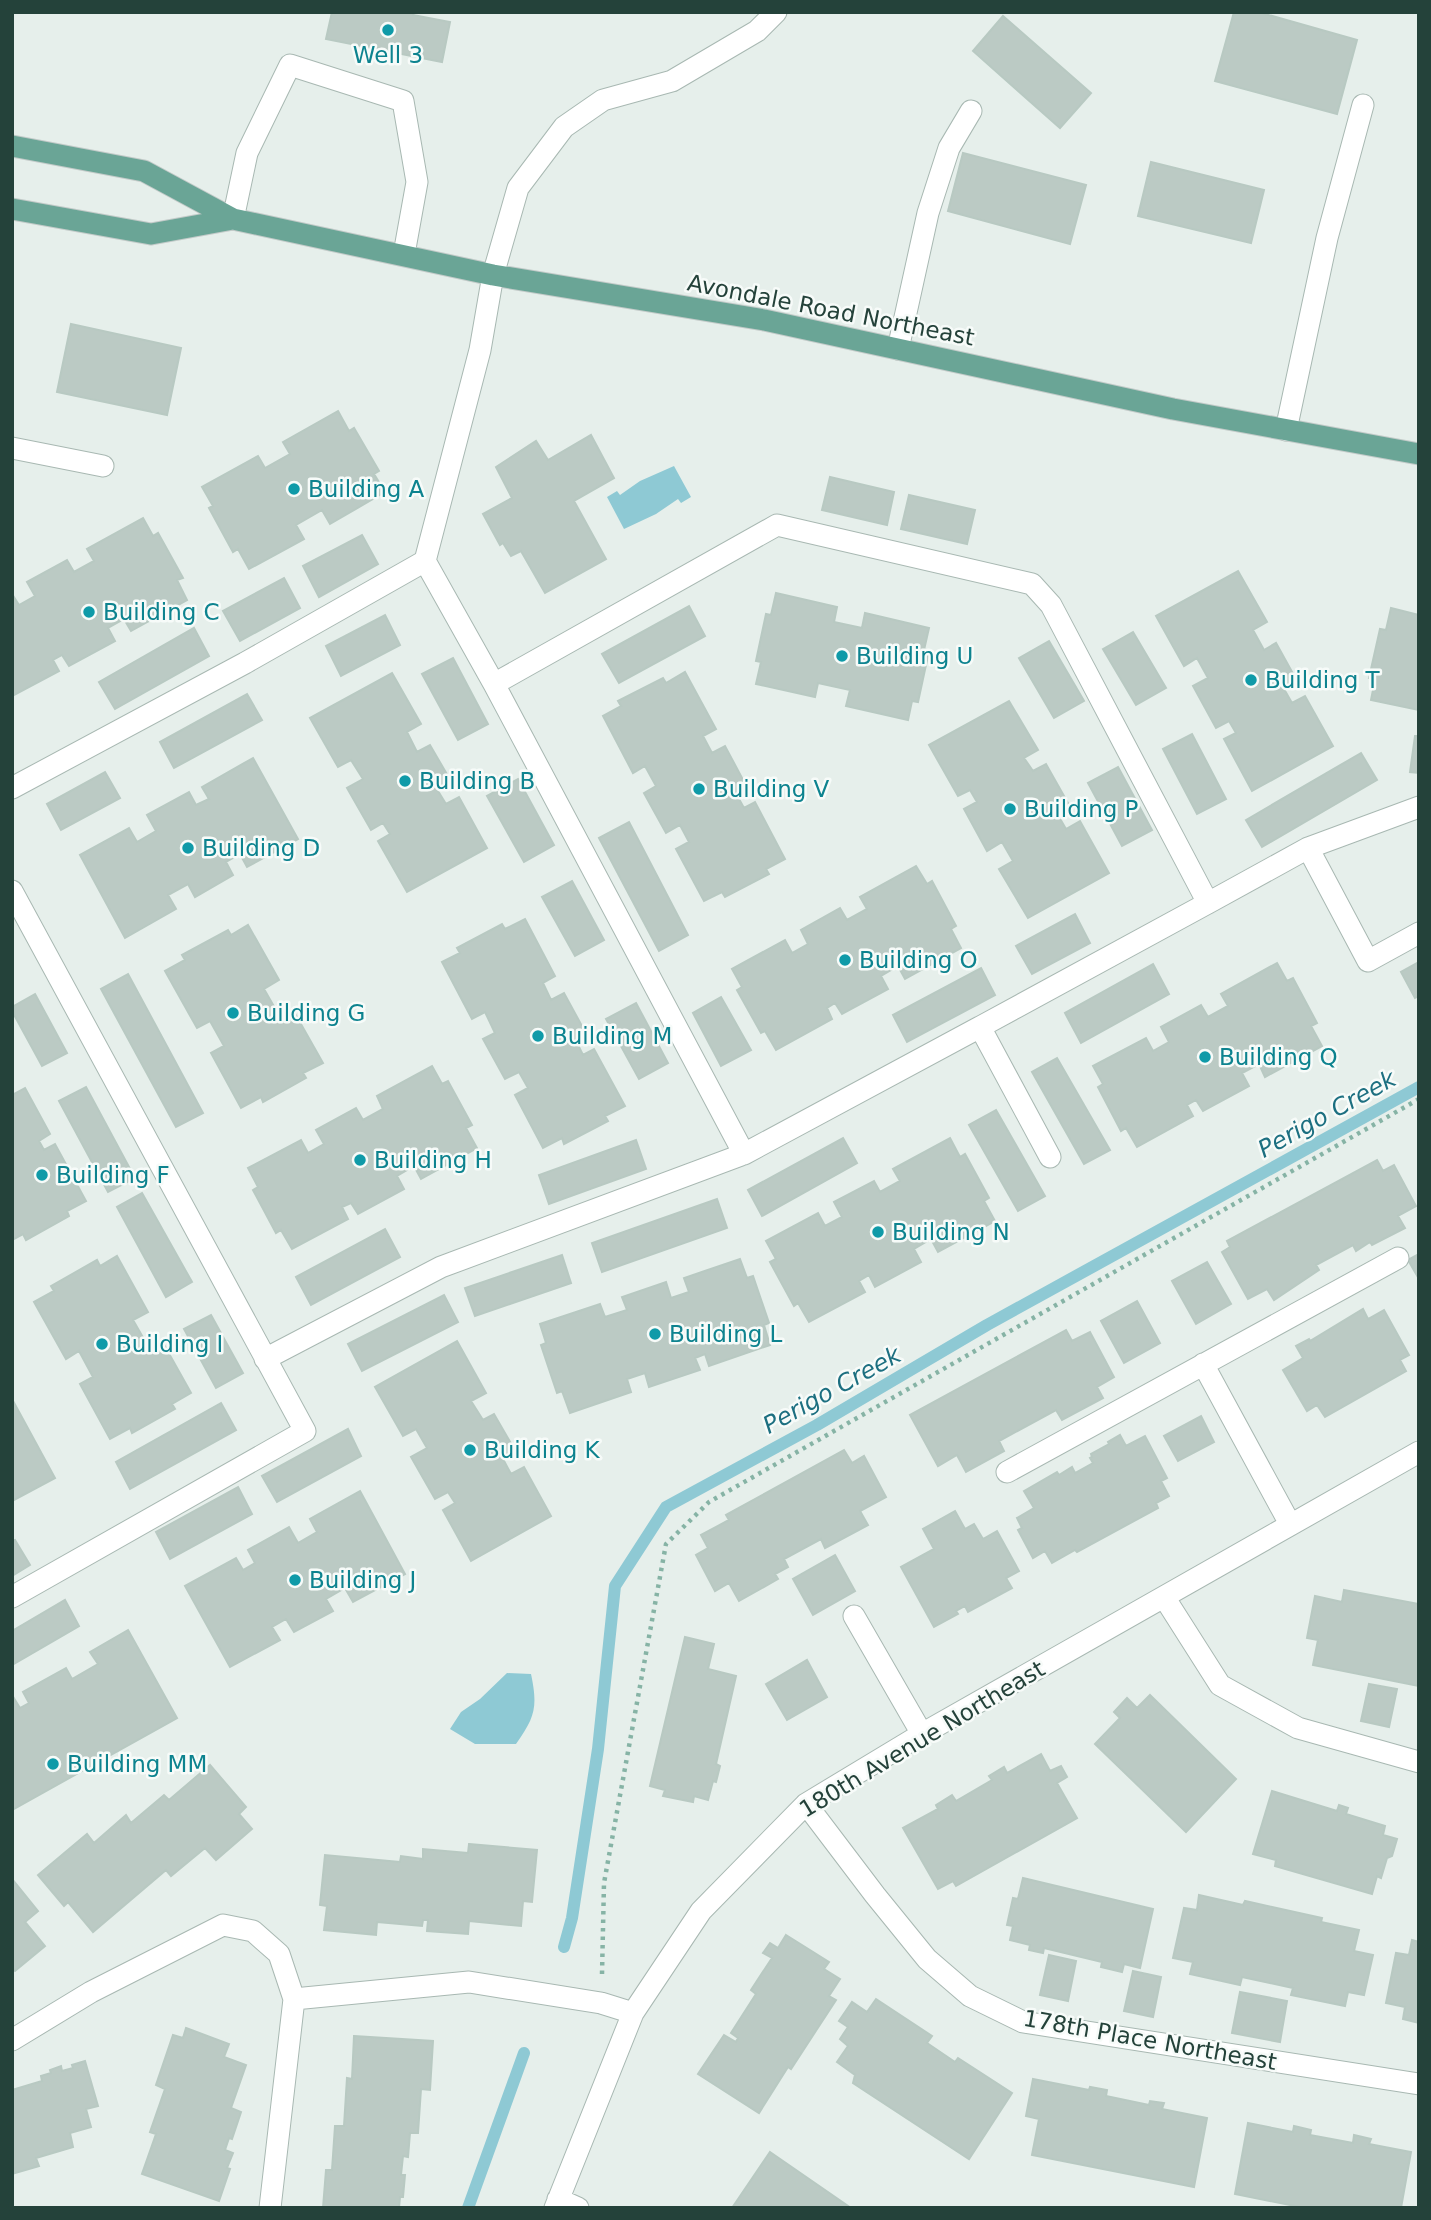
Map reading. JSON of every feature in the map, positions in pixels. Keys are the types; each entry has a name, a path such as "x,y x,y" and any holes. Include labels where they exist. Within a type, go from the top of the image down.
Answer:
{"main road":[{"name":"Avondale Road Northeast","path":"12,146 144,172 233,219 493,275 764,320 1173,409 1419,454"},
{"name":"Avondale Road Northeast","path":"12,209 151,234 233,219"}],"street":[{"path":"744,1154 494,684 425,561 480,350 493,275 518,188 564,127 603,100 672,81 757,31 776,12"},
{"path":"233,219 247,153 290,65 403,101 417,182 404,254"},
{"path":"1286,430 1327,238 1363,104"},
{"path":"898,349 928,213 949,148 971,111"},
{"path":"12,448 103,467"},
{"path":"494,684 777,525 1032,584 1051,604 1208,903"},
{"path":"12,788 245,663 425,561"},
{"path":"265,1359 442,1267 744,1154 1308,848 1419,807"},
{"path":"1308,848 1368,961 1419,933"},
{"path":"12,1597 305,1431 15,905"},
{"path":"980,1027 1050,1157"},
{"path":"1007,1472 1398,1258"},
{"path":"1203,1364 1290,1524"},
{"name":"180th Avenue Northeast","path":"563,2205 634,2013 701,1911 806,1804 922,1734 1419,1452"},
{"path":"1164,1597 1220,1685 1298,1728 1419,1762"},
{"path":"854,1616 922,1734"},
{"name":"178th Place Northeast","path":"806,1804 874,1895 928,1959 970,1996 1023,2022 1419,2084"},
{"path":"12,2040 91,1992 223,1925 253,1931 279,1954 294,1999 270,2208"},
{"path":"294,1999 469,1982 601,2003 634,2013"}],"path":[{"path":"601,2003 604,1883 666,1544 709,1502 1419,1099"}],"water":[{"path":"674,466 691,497 681,503 678,499 656,514 624,529 607,497 617,491 620,495 640,481"},
{"path":"507,1673 531,1674 533,1685 534,1704 531,1719 516,1744 475,1744 450,1729 461,1712 480,1699"}],"building":[{"name":"Well 3","path":"332,12 414,12 413,15 450,22 442,62 326,39"},
{"path":"1234,12 1258,12 1357,40 1337,114 1215,81"},
{"path":"1003,16 1091,93 1060,128 973,51"},
{"path":"963,153 1086,185 1070,244 948,211"},
{"path":"1151,162 1264,190 1251,243 1138,216"},
{"path":"71,324 181,348 167,415 57,392"},
{"name":"Building A","path":"338,411 349,431 354,428 379,471 374,474 385,492 330,524 322,510 296,525 304,539 249,569 238,549 233,552 209,508 213,506 202,487 258,456 265,468 290,454 283,442"},
{"path":"591,435 614,478 574,501 606,559 545,593 521,551 511,556 503,543 500,545 483,514 512,498 496,467 536,441 548,460"},
{"path":"830,477 894,492 887,525 822,510"},
{"path":"909,495 975,510 967,544 901,529"},
{"name":"Building C","path":"143,518 153,536 158,533 183,578 177,580 187,600 131,631 124,619 108,628 115,641 69,666 62,655 53,660 59,671 12,696 12,594 19,605 35,596 27,582 67,560 74,572 94,561 87,549"},
{"path":"362,535 378,564 319,597 303,566"},
{"name":"Building T","path":"1238,571 1267,622 1253,630 1264,650 1276,643 1297,681 1284,689 1292,703 1305,696 1333,746 1252,791 1224,739 1236,733 1229,721 1216,728 1193,686 1208,678 1197,658 1184,666 1156,616"},
{"path":"284,578 300,608 240,641 223,611"},
{"name":"Building U","path":"776,593 837,607 834,622 862,628 865,613 929,628 924,650 929,651 918,702 912,701 908,720 846,706 850,690 818,683 815,697 756,684 761,662 756,661 766,614 771,615"},
{"path":"689,606 705,636 619,683 602,654"},
{"path":"1391,608 1419,615 1419,710 1371,700 1375,680 1369,678 1380,629 1386,630"},
{"path":"385,615 400,645 341,676 326,646"},
{"path":"194,628 209,656 115,709 99,682"},
{"path":"1133,632 1166,688 1136,705 1103,649"},
{"path":"1049,641 1084,701 1054,718 1019,658"},
{"path":"453,658 488,724 458,740 422,674"},
{"name":"Building V","path":"685,672 716,729 703,736 712,753 725,746 750,793 739,799 744,808 755,802 785,859 766,869 769,874 725,897 722,892 704,901 676,849 689,842 680,825 666,833 644,793 656,786 645,766 633,773 603,716 621,706 618,701 663,678 666,683"},
{"name":"Building B","path":"392,673 421,724 407,732 417,752 430,745 452,783 438,791 446,804 459,797 487,848 407,892 378,841 390,834 383,823 371,830 347,788 363,779 351,760 338,767 310,718"},
{"path":"247,694 262,720 174,768 160,742"},
{"name":"Building P","path":"1009,701 1038,750 1024,758 1033,771 1046,764 1068,803 1055,810 1066,829 1080,821 1109,873 1028,918 999,869 1013,861 1002,842 987,851 964,809 977,802 970,790 958,796 929,745"},
{"path":"1192,734 1226,799 1197,814 1163,749"},
{"path":"1415,736 1419,736 1419,773 1410,772"},
{"path":"1361,753 1377,780 1262,847 1246,820"},
{"name":"Building D","path":"253,758 298,839 247,867 240,854 226,862 233,875 195,897 188,884 168,895 176,909 125,938 80,855 129,828 137,842 156,831 147,815 189,792 196,805 209,799 202,787"},
{"path":"1118,767 1152,830 1122,846 1088,783"},
{"path":"105,772 120,798 61,830 47,804"},
{"path":"518,779 554,845 524,862 487,796"},
{"path":"629,822 688,935 659,951 599,838"},
{"name":"Building O","path":"916,866 927,884 932,881 956,926 951,929 961,948 905,979 898,966 881,976 888,989 842,1014 835,1003 827,1008 832,1019 776,1050 765,1031 761,1033 737,990 742,987 732,969 785,940 792,953 808,944 801,930 840,908 847,920 867,909 860,897"},
{"path":"572,881 604,940 575,956 542,897"},
{"path":"1075,914 1090,943 1032,974 1016,946"},
{"name":"Building M","path":"525,919 555,976 543,983 551,1000 564,993 589,1039 578,1045 583,1055 594,1049 625,1106 605,1116 608,1121 564,1144 562,1138 543,1148 515,1095 528,1088 519,1072 505,1079 483,1039 495,1033 485,1012 472,1019 442,962 460,953 457,948 502,924 505,929"},
{"name":"Building G","path":"248,925 279,980 264,989 280,1017 293,1010 323,1063 303,1073 306,1078 263,1102 261,1097 241,1108 211,1053 224,1046 210,1021 197,1028 165,971 185,960 182,955 228,930 231,935"},
{"path":"1419,962 1419,996 1415,998 1401,972"},
{"name":"Building Q","path":"1277,963 1287,981 1293,978 1317,1023 1311,1026 1322,1046 1265,1077 1259,1064 1242,1073 1249,1086 1203,1111 1196,1100 1187,1105 1193,1116 1137,1147 1126,1128 1121,1131 1098,1087 1103,1084 1093,1066 1146,1038 1153,1051 1169,1042 1161,1027 1201,1005 1208,1017 1228,1006 1221,994"},
{"path":"1153,964 1169,994 1081,1043 1065,1013"},
{"path":"981,968 995,995 907,1042 893,1015"},
{"path":"128,974 203,1113 176,1127 101,989"},
{"path":"35,994 67,1053 42,1066 12,1011 12,1007"},
{"path":"721,997 751,1050 721,1066 693,1013"},
{"path":"636,1003 668,1063 639,1079 606,1019"},
{"path":"1057,1058 1110,1150 1084,1164 1032,1072"},
{"name":"Building H","path":"432,1066 442,1084 448,1081 472,1125 466,1128 477,1148 421,1179 414,1166 397,1176 404,1189 358,1214 351,1203 342,1207 348,1219 292,1249 281,1230 276,1233 253,1190 258,1187 248,1168 301,1140 308,1153 324,1144 316,1130 356,1108 363,1120 383,1109 377,1096"},
{"path":"86,1087 135,1178 108,1192 59,1101"},
{"name":"Building F","path":"25,1088 50,1134 39,1141 44,1150 55,1144 86,1201 67,1211 69,1216 26,1240 23,1234 12,1240 12,1095"},
{"path":"996,1110 1045,1196 1018,1211 969,1125"},
{"path":"843,1138 857,1163 762,1216 748,1190"},
{"name":"Building N","path":"950,1138 960,1157 965,1154 989,1198 984,1201 995,1221 938,1252 931,1239 914,1249 921,1262 875,1287 869,1275 859,1281 865,1292 809,1322 798,1303 794,1306 770,1262 776,1259 766,1241 818,1213 825,1226 842,1217 834,1202 874,1181 880,1192 900,1181 893,1169"},
{"path":"636,1140 646,1169 549,1204 539,1175"},
{"path":"1377,1160 1383,1171 1394,1165 1416,1206 1398,1216 1405,1228 1372,1245 1370,1242 1356,1251 1353,1245 1316,1265 1319,1270 1274,1300 1267,1289 1248,1299 1222,1252 1230,1247 1227,1241"},
{"path":"142,1193 192,1282 166,1297 117,1207"},
{"path":"717,1199 727,1228 602,1272 592,1243"},
{"path":"385,1229 400,1257 311,1305 296,1277"},
{"path":"1419,1254 1419,1279 1408,1260"},
{"path":"562,1255 571,1283 475,1316 465,1288"},
{"name":"Building I","path":"117,1256 148,1312 133,1320 149,1348 162,1341 191,1393 172,1404 175,1409 132,1433 130,1428 110,1439 80,1384 93,1377 79,1351 66,1359 34,1302 54,1291 51,1286 97,1260 100,1266"},
{"name":"Building L","path":"740,1259 747,1278 753,1276 769,1323 764,1325 770,1345 709,1366 705,1354 695,1358 700,1370 649,1387 645,1373 627,1379 631,1392 570,1413 562,1391 557,1393 541,1345 546,1343 540,1324 600,1304 605,1317 627,1310 622,1297 666,1282 671,1298 689,1292 684,1278"},
{"path":"1207,1262 1231,1304 1196,1324 1172,1281"},
{"path":"444,1295 458,1322 362,1371 348,1344"},
{"path":"1137,1301 1160,1343 1124,1363 1101,1321"},
{"path":"1363,1309 1368,1319 1384,1310 1409,1355 1400,1360 1406,1371 1325,1417 1317,1405 1307,1411 1283,1370 1303,1358 1296,1346 1309,1339 1310,1341"},
{"path":"211,1315 243,1373 216,1388 184,1329"},
{"path":"1066,1330 1072,1341 1090,1332 1114,1377 1097,1387 1103,1398 1062,1420 1056,1410 999,1441 1004,1451 966,1472 957,1455 938,1466 910,1415"},
{"name":"Building K","path":"457,1341 486,1393 471,1401 483,1420 494,1414 516,1452 503,1459 511,1474 524,1467 551,1516 471,1561 443,1510 455,1503 448,1492 435,1499 411,1457 427,1448 416,1429 403,1436 375,1387"},
{"path":"12,1399 55,1478 12,1501"},
{"path":"221,1403 236,1430 130,1489 116,1462"},
{"path":"1201,1416 1214,1442 1178,1461 1164,1436"},
{"path":"348,1429 361,1456 277,1502 262,1476"},
{"path":"1120,1435 1126,1446 1145,1436 1167,1478 1161,1481 1169,1496 1156,1503 1158,1508 1077,1552 1075,1550 1052,1563 1045,1551 1033,1558 1018,1530 1022,1528 1017,1518 1034,1508 1024,1491 1057,1472 1059,1475 1072,1467 1075,1473 1093,1463 1091,1454"},
{"path":"844,1450 852,1463 864,1456 886,1497 860,1511 868,1525 825,1548 821,1539 784,1559 788,1567 775,1574 778,1579 739,1601 729,1583 715,1591 696,1555 708,1548 701,1535 729,1520 726,1515"},
{"path":"238,1487 252,1514 170,1559 156,1532"},
{"name":"Building J","path":"360,1491 405,1574 353,1602 345,1588 326,1599 333,1611 294,1632 286,1619 272,1627 280,1640 230,1667 185,1586 236,1558 243,1570 255,1563 248,1550 289,1527 298,1543 317,1532 310,1519"},
{"path":"955,1511 965,1529 974,1524 983,1539 997,1531 1019,1571 1006,1578 1012,1588 968,1612 965,1606 956,1611 958,1614 934,1627 901,1567 934,1549 923,1529"},
{"path":"15,1540 30,1565 12,1576 12,1541"},
{"path":"835,1555 855,1591 813,1615 793,1579"},
{"path":"1344,1590 1419,1604 1419,1686 1313,1665 1318,1640 1307,1638 1315,1596 1342,1602"},
{"path":"65,1600 79,1626 12,1665 12,1631"},
{"name":"Building MM","path":"128,1630 177,1718 12,1810 12,1695 20,1708 29,1703 23,1692 66,1668 72,1679 98,1664 90,1652"},
{"path":"685,1637 714,1644 708,1669 736,1676 716,1764 720,1766 716,1782 713,1781 708,1800 694,1796 693,1802 663,1796 665,1790 650,1786"},
{"path":"807,1660 827,1697 787,1720 766,1684"},
{"path":"1369,1684 1397,1689 1389,1727 1361,1721"},
{"path":"1150,1695 1236,1779 1186,1832 1095,1744 1120,1718 1114,1712 1127,1698 1137,1708"},
{"path":"1041,1754 1050,1771 1061,1766 1067,1777 1057,1783 1077,1818 956,1886 953,1881 938,1889 903,1828 938,1809 936,1805 952,1795 956,1801 992,1780 989,1776 1004,1767 1007,1773"},
{"path":"210,1765 246,1807 239,1814 252,1829 216,1860 205,1848 171,1876 166,1870 93,1932 68,1902 64,1906 38,1875 87,1834 94,1843 126,1815 131,1823 164,1795 169,1800"},
{"path":"1272,1791 1337,1811 1339,1805 1348,1808 1346,1814 1385,1826 1383,1835 1397,1839 1381,1878 1377,1876 1372,1894 1275,1866 1276,1860 1253,1854"},
{"path":"469,1844 537,1850 532,1902 523,1901 521,1926 469,1921 468,1934 427,1931 428,1920 423,1920 422,1926 377,1922 376,1935 324,1930 327,1906 320,1905 325,1855 400,1862 401,1856 423,1859 423,1849 468,1853"},
{"path":"1023,1878 1153,1909 1140,1968 1124,1964 1122,1972 1101,1967 1102,1962 1044,1948 1043,1953 1029,1950 1030,1945 1010,1940 1013,1926 1007,1925 1013,1898 1018,1899"},
{"path":"12,1879 38,1911 25,1922 45,1946 15,1971 12,1968"},
{"path":"1199,1895 1243,1905 1245,1901 1322,1918 1321,1922 1359,1930 1354,1951 1373,1955 1364,1995 1348,1992 1345,2006 1291,1995 1293,1988 1242,1977 1240,1985 1190,1974 1193,1962 1173,1958 1184,1908 1197,1910"},
{"path":"786,1935 829,1962 824,1969 840,1979 829,1996 836,2000 759,2113 698,2074 724,2035 736,2042 738,2038 731,2033 756,1994 751,1990 772,1958 763,1953 770,1943 778,1948"},
{"path":"1412,1940 1419,1942 1419,2023 1403,2019 1405,2007 1386,2003 1396,1953 1409,1955"},
{"path":"1049,1955 1076,1961 1068,2001 1040,1995"},
{"path":"1133,1971 1161,1977 1153,2017 1124,2011"},
{"path":"1240,1992 1287,2001 1280,2042 1232,2033"},
{"path":"876,1999 932,2036 927,2043 955,2062 958,2058 1012,2093 969,2159 853,2083 855,2075 837,2062 848,2046 840,2039 848,2027 839,2021 852,2002 867,2012"},
{"path":"186,2028 229,2044 224,2057 246,2065 231,2108 241,2112 232,2139 229,2138 225,2150 233,2153 219,2201 142,2174 156,2134 150,2132 165,2089 156,2085 173,2035 183,2038"},
{"path":"354,2036 433,2041 430,2090 421,2089 418,2133 410,2133 408,2157 403,2156 401,2175 405,2175 399,2208 323,2208 326,2170 332,2170 335,2126 344,2126 347,2078 352,2079"},
{"path":"85,2061 98,2106 86,2109 91,2127 70,2133 73,2147 36,2158 39,2166 12,2174 12,2090 42,2081 41,2076 51,2073 50,2070 61,2066 62,2071"},
{"path":"1033,2079 1089,2090 1090,2087 1107,2090 1106,2096 1149,2105 1150,2101 1164,2103 1162,2109 1207,2118 1194,2187 1032,2155 1039,2119 1026,2116"},
{"path":"1248,2123 1293,2132 1294,2126 1311,2130 1310,2135 1353,2143 1354,2135 1371,2139 1369,2144 1411,2152 1401,2208 1305,2208 1235,2194"},
{"path":"770,2152 851,2208 732,2208"}],"waterway":[{"name":"Perigo Creek","path":"564,1947 572,1918 598,1749 615,1586 666,1507 817,1425 987,1325 1419,1087"},
{"name":"Perigo Creek","path":"468,2208 524,2053"}],"place":[{"name":"Well 3","path":"388,30"},
{"name":"Building A","path":"294,489"},
{"name":"Building C","path":"89,612"},
{"name":"Building U","path":"842,656"},
{"name":"Building T","path":"1251,680"},
{"name":"Building B","path":"405,781"},
{"name":"Building V","path":"699,789"},
{"name":"Building P","path":"1010,809"},
{"name":"Building D","path":"188,848"},
{"name":"Building O","path":"845,960"},
{"name":"Building G","path":"233,1013"},
{"name":"Building M","path":"538,1036"},
{"name":"Building Q","path":"1205,1057"},
{"name":"Building H","path":"360,1160"},
{"name":"Building F","path":"42,1175"},
{"name":"Building N","path":"878,1232"},
{"name":"Building L","path":"655,1334"},
{"name":"Building I","path":"102,1344"},
{"name":"Building K","path":"470,1450"},
{"name":"Building J","path":"295,1580"},
{"name":"Building MM","path":"53,1764"}]}
